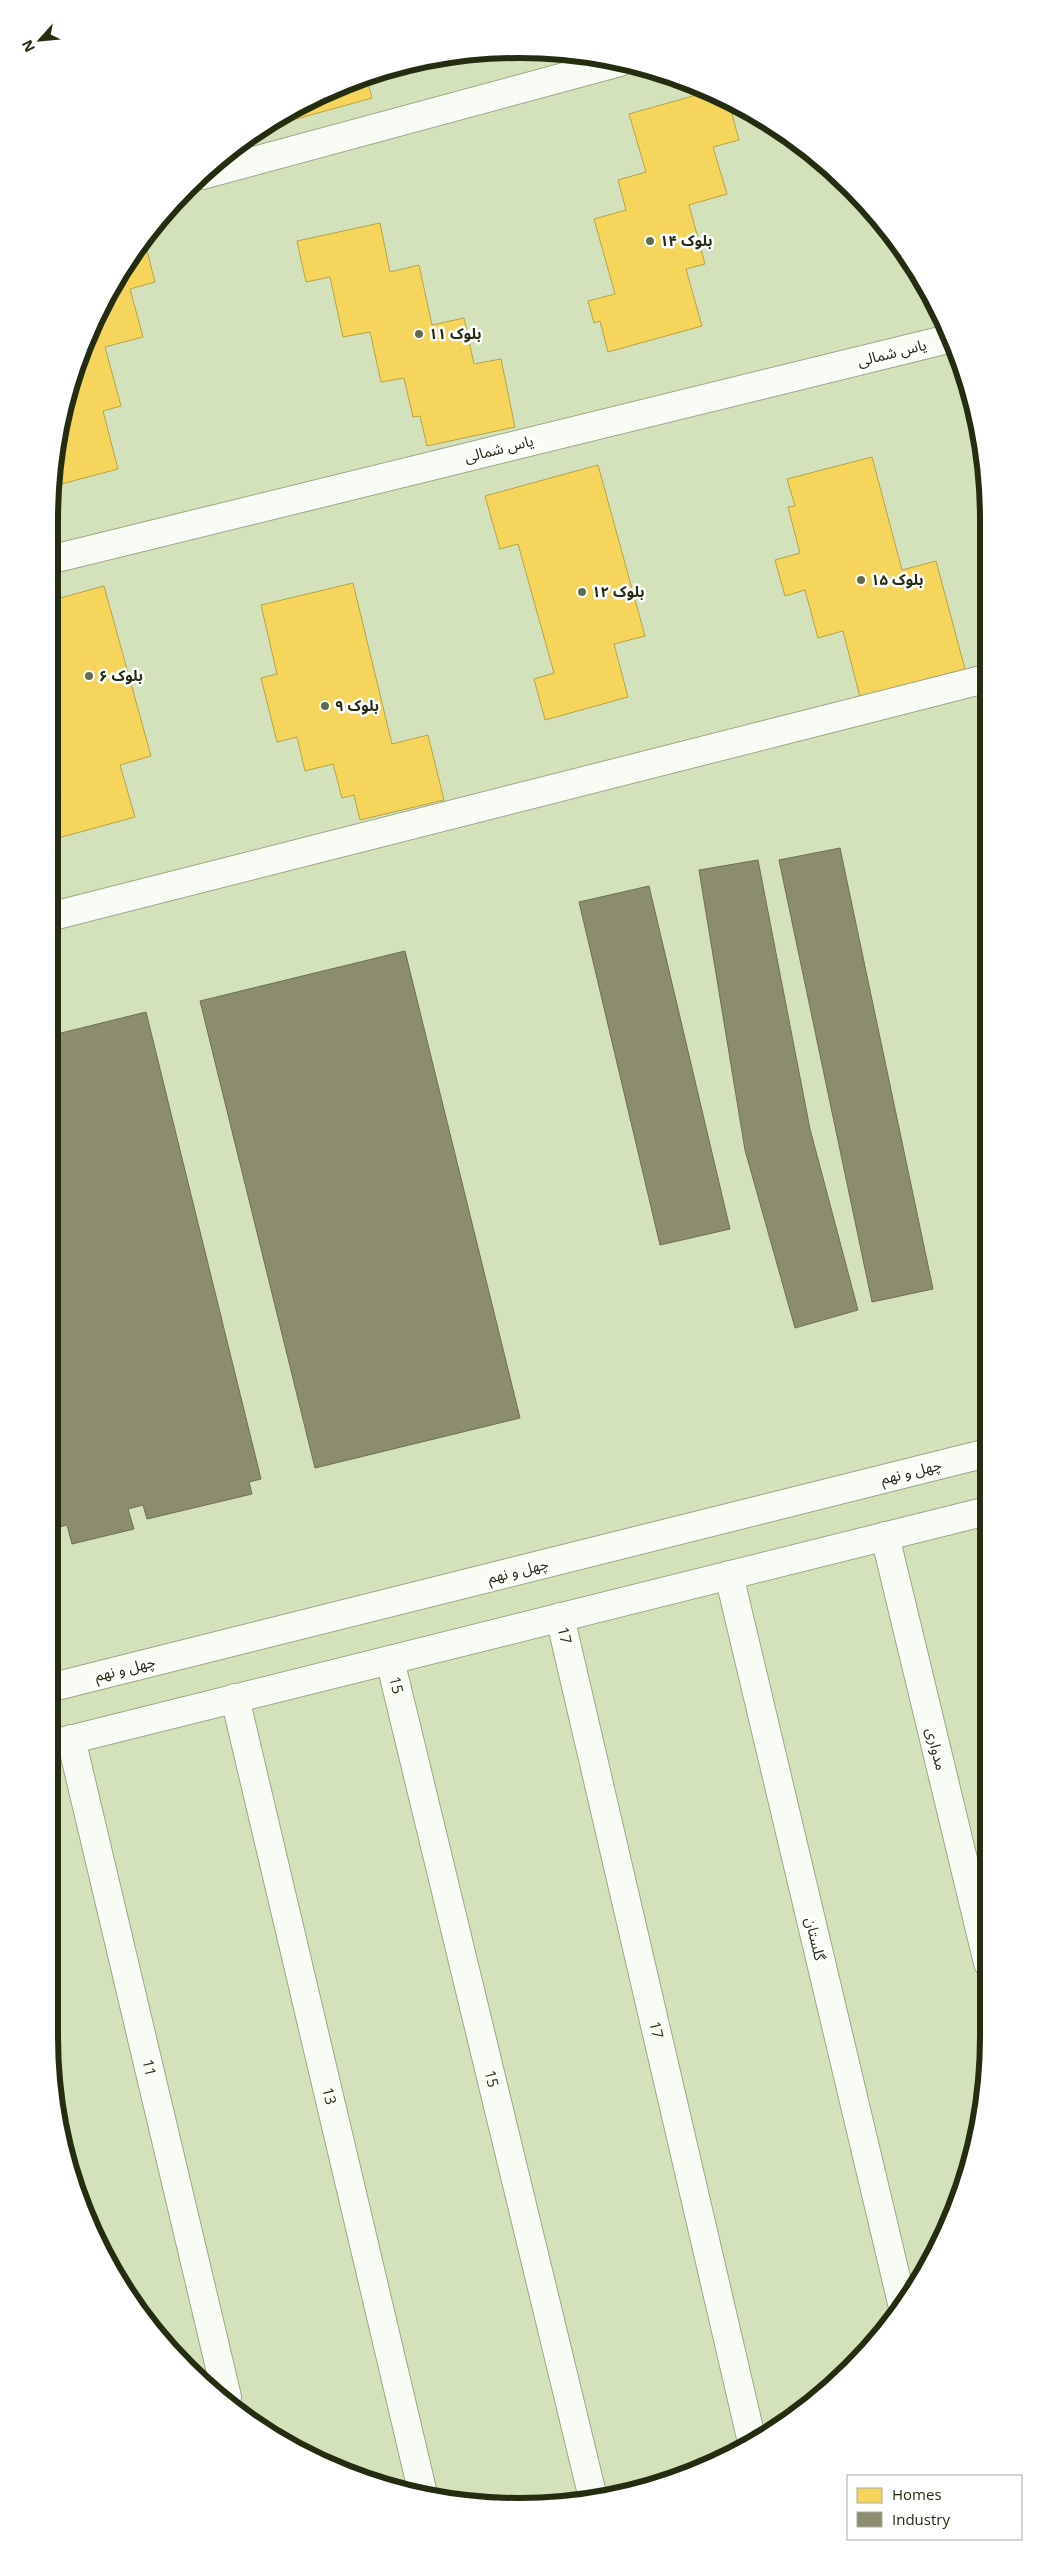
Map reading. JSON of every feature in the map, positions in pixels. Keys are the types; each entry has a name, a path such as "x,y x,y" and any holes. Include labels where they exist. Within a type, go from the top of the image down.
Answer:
{"street":[{"path":"216,171 606,66"},
{"name":"یاس شمالی","path":"58,558 943,340"},
{"path":"58,915 980,680"},
{"name":"چهل و نهم","path":"58,1686 980,1455"},
{"path":"60,1742 980,1513"},
{"name":"مدواری","path":"885,1536 980,1930"},
{"name":"گلستان","path":"728,1575 900,2295"},
{"name":"17","path":"560,1617 750,2435"},
{"name":"15","path":"390,1660 592,2492"},
{"name":"13","path":"235,1698 421,2487"},
{"name":"11","path":"60,1742 226,2392"}],"building: Homes":[{"path":"368,83 372,98 289,121 288,119 315,105"},
{"name":"بلوک ۱۴","path":"698,94 731,110 739,140 713,147 727,194 689,205 705,264 686,269 702,326 608,352 600,321 594,323 588,301 615,294 594,219 626,210 618,180 646,172 629,114"},
{"name":"بلوک ۱۱","path":"380,223 390,272 419,265 432,325 464,318 474,364 501,359 515,427 427,446 420,416 413,417 404,378 381,382 370,332 343,337 330,277 306,282 297,241"},
{"path":"146,247 155,282 130,289 143,337 105,347 121,406 103,411 118,469 58,485 66,429 82,370 105,315 119,288"},
{"name":"بلوک ۱۵","path":"872,457 902,570 936,561 965,669 860,697 843,631 818,638 805,590 785,596 775,560 800,553 788,507 795,506 787,479"},
{"name":"بلوک ۱۲","path":"598,465 645,636 614,644 628,697 545,720 534,679 554,673 518,544 500,549 485,496"},
{"name":"بلوک ۹","path":"353,583 392,744 428,735 444,800 360,820 354,795 342,798 333,764 305,771 297,737 277,742 261,678 277,674 261,605"},
{"name":"بلوک ۶","path":"104,586 151,756 120,765 135,817 58,838 58,795 61,794 58,783 58,599"}],"building: Industry":[{"path":"840,848 933,1289 872,1302 779,860"},
{"path":"758,860 810,1129 858,1310 795,1328 745,1150 699,870"},
{"path":"649,886 730,1229 660,1245 579,902"},
{"path":"405,951 520,1418 315,1468 200,1001"},
{"path":"146,1012 261,1479 249,1482 252,1494 147,1519 143,1505 128,1509 134,1529 72,1544 67,1525 58,1527 58,1034"}],"place":[{"name":"بلوک ۱۴","path":"650,241"},
{"name":"بلوک ۱۱","path":"419,334"},
{"name":"بلوک ۱۵","path":"861,580"},
{"name":"بلوک ۱۲","path":"582,592"},
{"name":"بلوک ۶","path":"89,676"},
{"name":"بلوک ۹","path":"325,706"}]}
